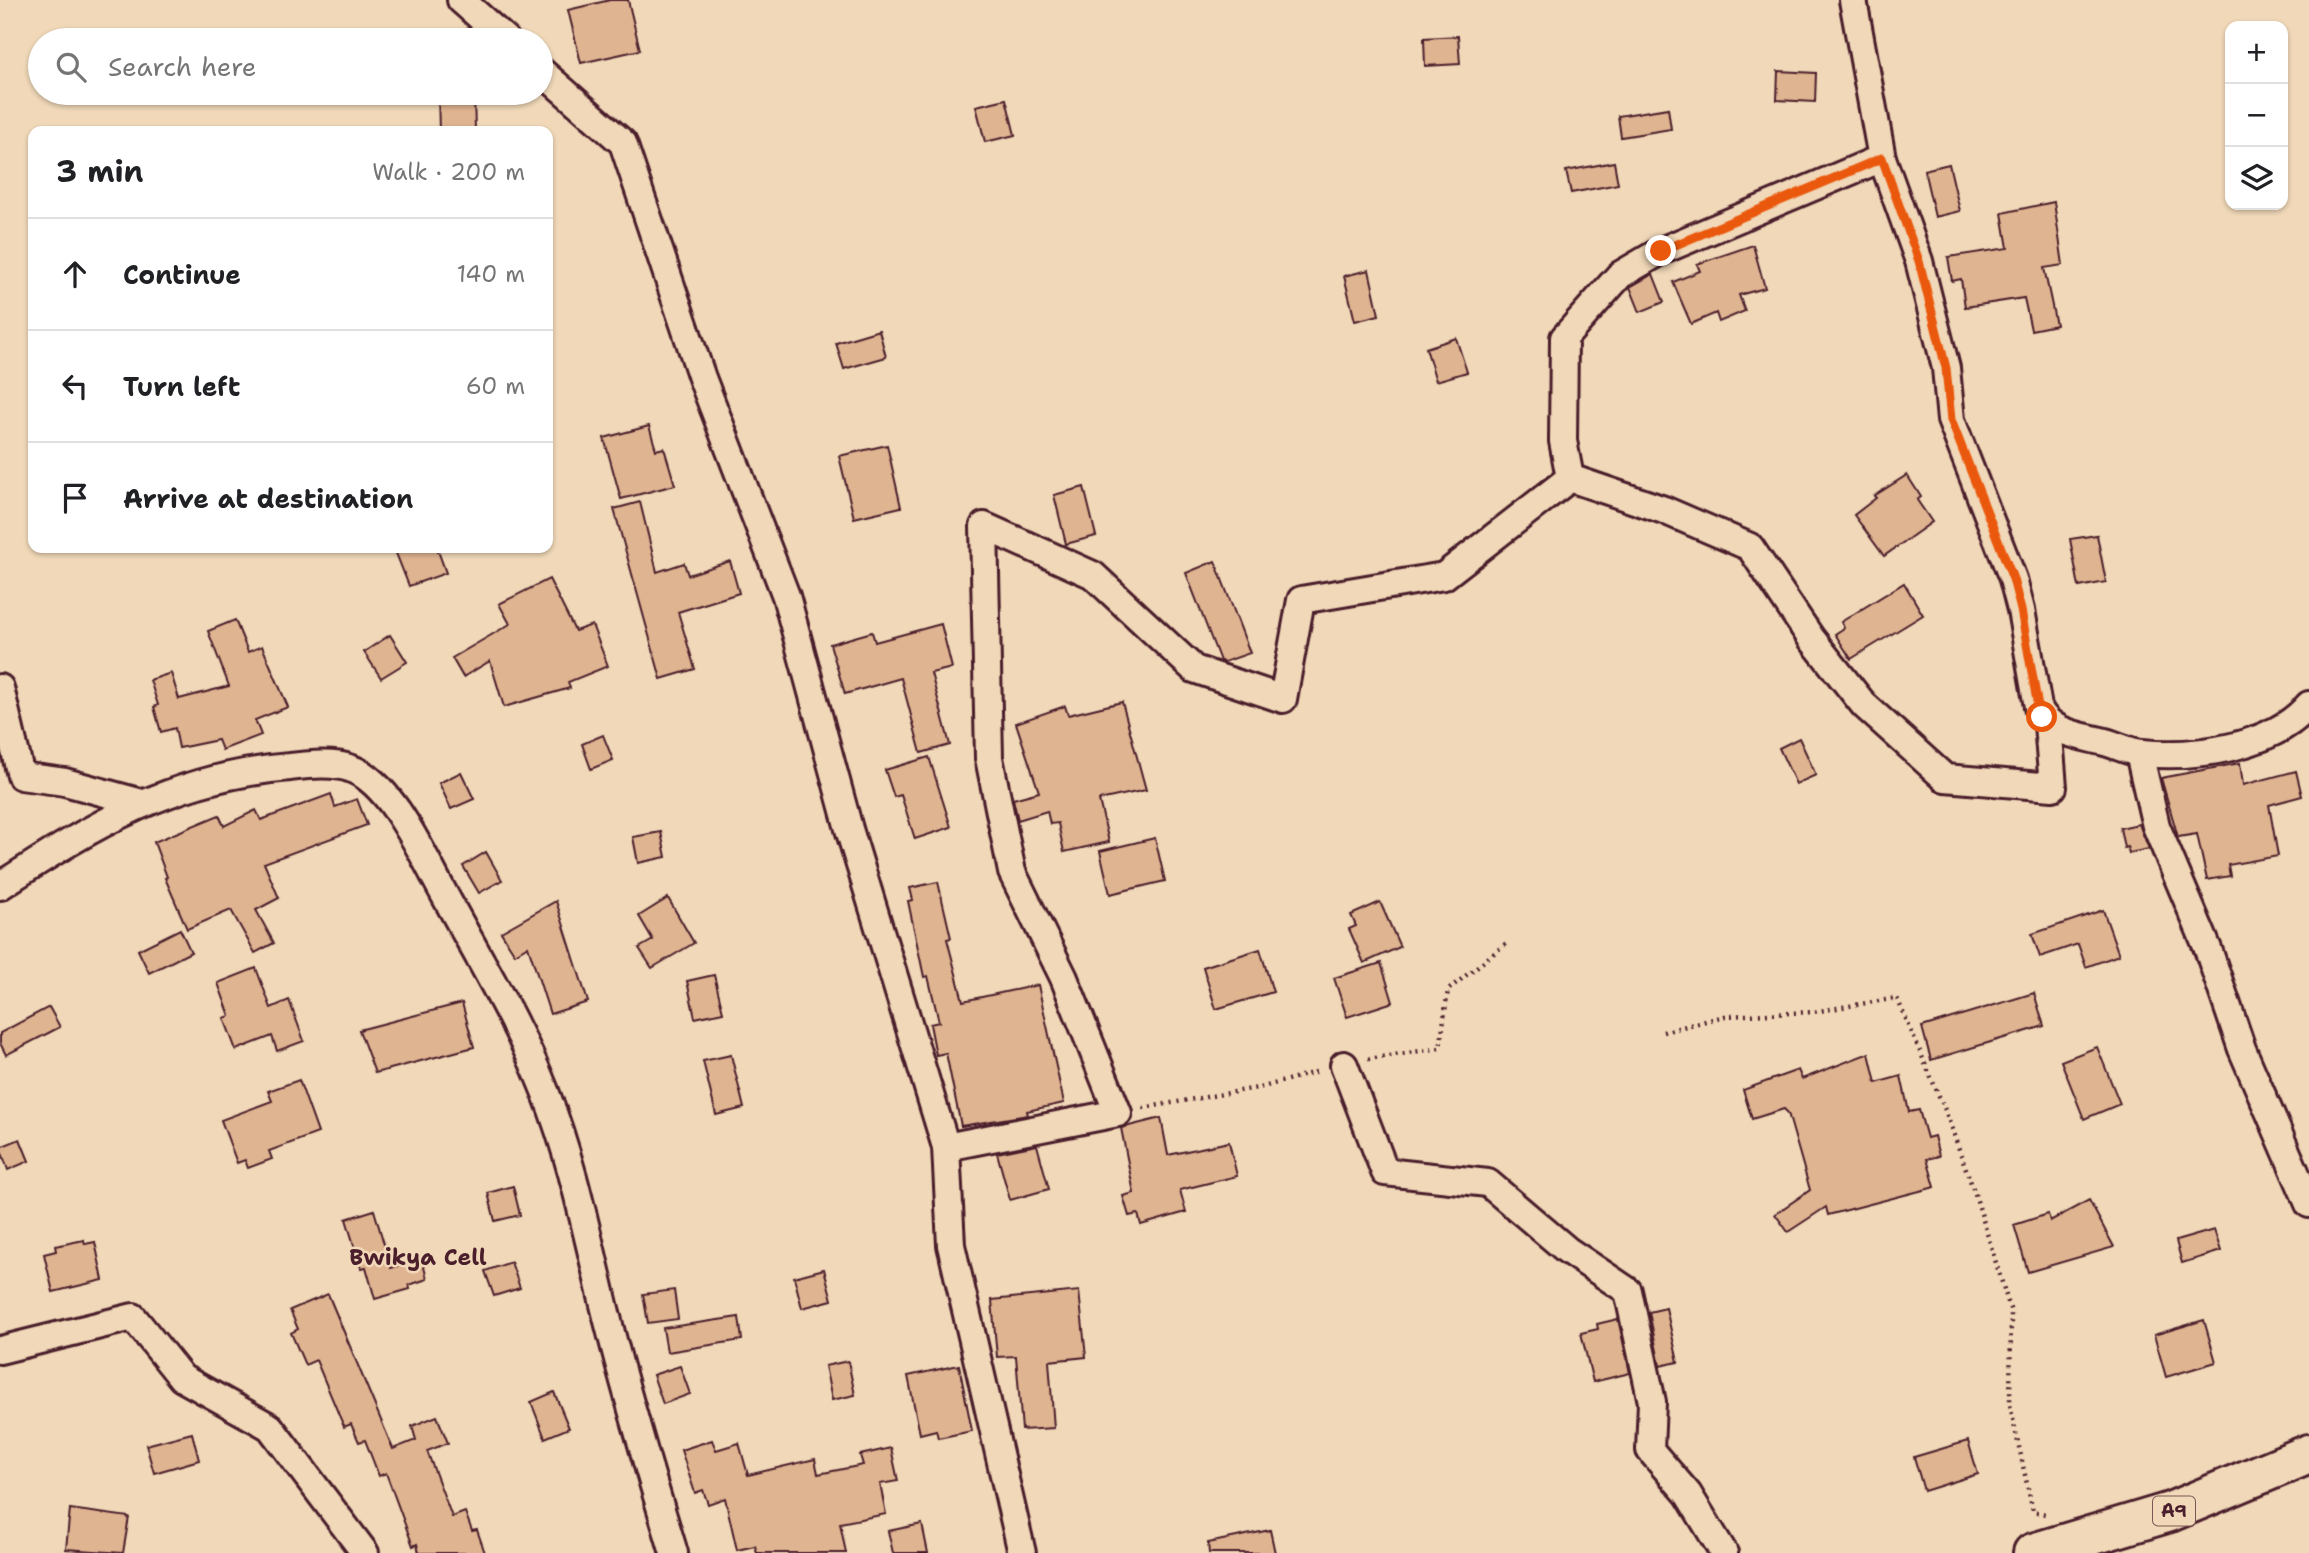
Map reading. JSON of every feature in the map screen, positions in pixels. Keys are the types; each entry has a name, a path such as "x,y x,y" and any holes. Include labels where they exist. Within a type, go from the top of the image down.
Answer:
{"main road":[{"name":"A9","path":"2033,1553 2170,1512 2309,1454"}],"street":[{"path":"461,0 492,28"},
{"path":"1570,478 1664,510 1750,547 1811,638 1864,705 1945,778 2053,787 2048,724 2038,707 2021,610 2013,579 1951,420 1946,368 1919,261 1882,158 1853,0"},
{"path":"553,82 623,143 702,378 786,596 849,829 947,1147 951,1245 1022,1553"},
{"path":"1570,478 1563,441 1564,338 1620,275 1661,251 1882,158"},
{"path":"947,1147 1118,1113 1064,978 1012,872 989,758 984,526 1093,575 1195,669 1283,699 1301,600 1444,576 1570,478"},
{"path":"1,687 22,776 65,782 142,803"},
{"path":"2048,724 2073,735 2139,753 2199,755 2243,744 2287,724 2309,705"},
{"path":"2139,753 2156,826 2208,949 2242,1049 2309,1204"},
{"path":"0,886 60,847 142,803 173,790 264,769 312,765 352,768 382,791 414,835 512,1017 546,1091 570,1170 626,1391 674,1553"},
{"path":"1344,1065 1385,1172 1488,1183 1567,1250 1628,1291 1651,1402 1650,1450 1688,1494 1724,1553"},
{"path":"0,1350 133,1317 182,1378 270,1427 365,1553"}],"path":[{"path":"1663,1032 1725,1016 1813,1012 1897,998 1945,1110 1975,1194 2011,1312 2010,1405 2033,1512 2058,1516"}],"building":[{"path":"610,0 628,0 640,50 581,63 568,10"},
{"path":"1458,36 1460,64 1425,66 1424,38"},
{"path":"1778,71 1816,73 1815,102 1777,100"},
{"path":"1006,99 1015,135 985,142 976,106"},
{"path":"438,105 474,105 475,126 439,126"},
{"path":"1668,108 1671,129 1621,137 1618,116"},
{"path":"1614,162 1618,184 1571,193 1566,171"},
{"path":"1949,164 1960,211 1935,217 1924,170"},
{"path":"2054,202 2063,265 2044,268 2056,325 2031,330 2024,298 1965,307 1961,279 1952,281 1948,257 2008,248 2002,213"},
{"path":"1753,245 1765,288 1739,295 1745,311 1719,322 1716,313 1691,324 1673,282 1700,271 1697,264"},
{"path":"1369,270 1379,315 1355,321 1344,276"},
{"path":"1653,274 1664,302 1640,312 1630,287"},
{"path":"879,330 886,357 844,369 836,343"},
{"path":"1456,338 1467,372 1436,381 1426,348"},
{"path":"649,426 656,450 664,448 675,485 621,499 604,438"},
{"path":"887,445 901,507 854,518 839,456"},
{"path":"1907,475 1921,497 1917,500 1932,522 1884,556 1854,515 1876,498 1874,496"},
{"path":"1084,487 1096,536 1066,544 1054,495"},
{"path":"640,502 657,572 684,563 688,575 730,561 739,593 678,612 695,669 661,679 614,509"},
{"path":"2097,535 2106,582 2079,587 2070,539"},
{"path":"396,553 439,553 446,573 409,586"},
{"path":"1215,561 1250,653 1224,662 1220,661 1186,573"},
{"path":"549,579 575,631 592,625 608,666 568,682 570,688 504,707 490,661 463,677 452,658 510,624 499,604"},
{"path":"1904,583 1923,615 1851,659 1835,634 1844,628 1841,622"},
{"path":"235,620 248,652 262,646 288,707 255,720 261,735 222,750 218,740 179,748 175,728 161,732 154,707 158,705 150,680 171,673 179,699 229,686 208,631"},
{"path":"941,624 952,668 931,673 950,745 921,753 901,678 845,694 830,644 872,632 875,642"},
{"path":"390,635 407,662 381,678 364,652"},
{"path":"1122,702 1146,790 1099,800 1109,842 1064,852 1058,823 1050,824 1047,811 1018,820 1013,799 1039,792 1016,723 1065,706 1068,715"},
{"path":"603,735 613,760 591,769 582,744"},
{"path":"1799,738 1816,775 1796,784 1779,748"},
{"path":"929,757 951,827 915,839 901,795 894,797 885,770"},
{"path":"2240,763 2243,785 2296,771 2302,796 2269,805 2278,856 2228,865 2230,876 2207,880 2197,834 2178,837 2161,778"},
{"path":"461,772 474,799 451,809 439,783"},
{"path":"331,794 335,807 357,799 367,825 264,863 279,898 256,910 274,943 255,953 231,910 187,929 165,878 167,877 154,842 219,815 224,826 256,810 261,820"},
{"path":"2139,824 2149,849 2129,853 2127,847 2124,848 2120,828"},
{"path":"661,832 666,857 638,863 633,837"},
{"path":"1155,838 1165,881 1110,894 1100,851"},
{"path":"486,852 502,880 479,893 463,866"},
{"path":"938,882 951,938 947,939 963,1001 1038,985 1064,1103 1027,1111 1028,1115 961,1126 946,1053 936,1055 930,1024 939,1022 928,976 924,977 908,901 913,900 910,888"},
{"path":"668,898 694,943 652,968 639,948 653,940 639,916"},
{"path":"556,901 588,1002 550,1014 528,946 515,954 501,932"},
{"path":"1380,902 1400,947 1364,963 1349,929 1356,926 1351,915"},
{"path":"2103,910 2119,955 2086,967 2078,944 2040,957 2032,934"},
{"path":"180,929 191,952 149,973 138,950"},
{"path":"1260,949 1273,992 1216,1009 1203,967"},
{"path":"1381,963 1393,1002 1347,1017 1334,978"},
{"path":"256,968 271,1008 289,1000 304,1041 277,1051 272,1036 236,1050 224,1018 230,1016 218,983"},
{"path":"714,975 723,1012 695,1018 687,981"},
{"path":"2034,993 2044,1026 1931,1060 1922,1027"},
{"path":"462,1003 474,1047 375,1073 359,1030"},
{"path":"49,1007 60,1027 6,1055 0,1043 0,1033"},
{"path":"2097,1047 2120,1104 2084,1119 2061,1061"},
{"path":"1869,1053 1876,1083 1901,1076 1909,1112 1919,1110 1927,1138 1934,1136 1939,1156 1927,1159 1935,1187 1828,1215 1826,1207 1788,1232 1775,1214 1810,1190 1788,1113 1784,1109 1752,1119 1743,1090 1798,1070 1802,1079"},
{"path":"731,1055 744,1108 716,1115 703,1061"},
{"path":"299,1080 318,1133 269,1151 272,1159 248,1168 245,1160 237,1163 221,1120 272,1101 268,1091"},
{"path":"1161,1118 1168,1155 1229,1142 1237,1176 1180,1190 1186,1212 1141,1225 1138,1214 1129,1216 1123,1196 1134,1193 1121,1128"},
{"path":"20,1139 29,1161 8,1170 0,1147"},
{"path":"1037,1145 1049,1189 1010,1200 997,1153"},
{"path":"513,1186 520,1215 495,1221 488,1193"},
{"path":"2089,1200 2114,1247 2028,1272 2014,1225 2048,1214 2050,1221"},
{"path":"374,1210 391,1268 422,1259 427,1279 409,1285 410,1289 375,1299 366,1267 361,1268 346,1219"},
{"path":"2214,1230 2221,1251 2182,1263 2176,1241"},
{"path":"84,1240 85,1244 95,1242 103,1280 53,1292 44,1254 56,1251 55,1246"},
{"path":"511,1262 520,1288 494,1296 485,1271"},
{"path":"824,1269 832,1300 802,1308 794,1277"},
{"path":"674,1290 678,1319 648,1323 643,1294"},
{"path":"1079,1291 1086,1357 1049,1361 1054,1428 1022,1430 1016,1356 997,1357 992,1300"},
{"path":"328,1294 393,1449 416,1440 412,1426 437,1416 448,1443 427,1451 452,1517 465,1512 472,1531 477,1530 485,1553 419,1553 417,1544 413,1546 386,1473 379,1476 365,1440 359,1442 351,1424 344,1427 316,1360 305,1365 291,1333 298,1329 290,1310"},
{"path":"1666,1308 1678,1362 1660,1366 1649,1312"},
{"path":"739,1317 742,1340 667,1352 663,1328"},
{"path":"1618,1319 1630,1373 1593,1382 1581,1333 1598,1329 1597,1324"},
{"path":"2204,1320 2216,1362 2166,1377 2154,1335"},
{"path":"848,1361 855,1395 832,1400 825,1366"},
{"path":"959,1365 972,1431 938,1438 936,1430 920,1434 908,1376"},
{"path":"680,1366 690,1394 663,1404 653,1375"},
{"path":"554,1392 569,1428 545,1438 531,1402"},
{"path":"192,1433 199,1460 154,1473 146,1445"},
{"path":"712,1440 716,1450 739,1443 748,1475 815,1459 818,1474 863,1465 860,1455 891,1448 898,1481 880,1484 886,1514 840,1523 846,1553 757,1553 755,1546 737,1550 725,1498 708,1504 703,1490 695,1493 681,1450"},
{"path":"1968,1441 1978,1474 1924,1491 1914,1457"},
{"path":"70,1509 129,1517 123,1553 66,1549"},
{"path":"922,1524 928,1553 893,1553 888,1531"},
{"path":"1270,1530 1275,1553 1209,1553 1208,1543"}],"district":[{"name":"Bwikya Cell","path":"418,1257"}],"route":[{"path":"1661,251 1882,158 1919,261 1946,368 1951,420 1963,457 1975,478 2013,579 2042,717"}]}
